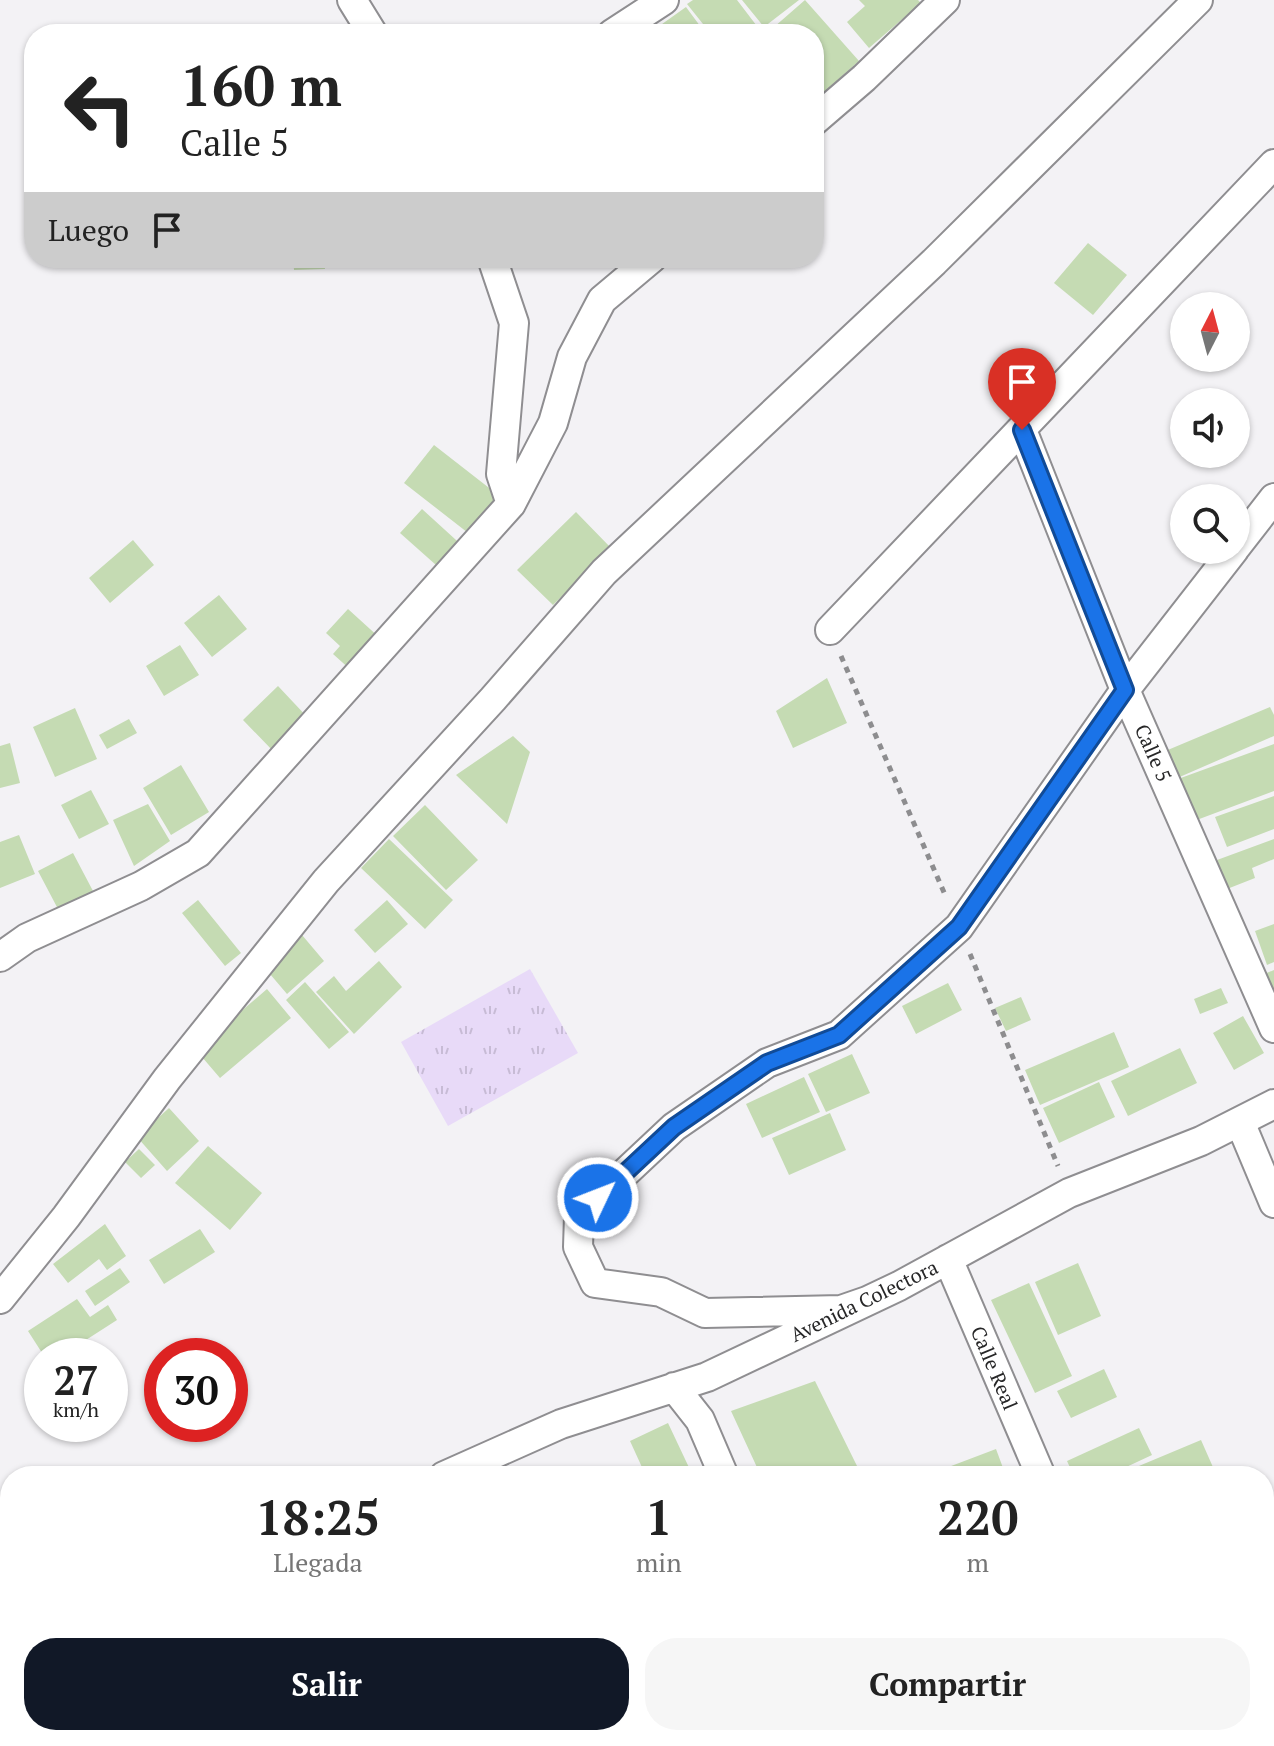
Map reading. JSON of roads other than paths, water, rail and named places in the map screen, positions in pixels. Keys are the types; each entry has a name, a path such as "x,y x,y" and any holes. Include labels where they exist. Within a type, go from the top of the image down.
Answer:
{"street":[{"path":"352,0 367,24"},
{"path":"623,19 664,0"},
{"path":"824,112 945,0"},
{"path":"0,1299 66,1217 167,1079 326,881 493,699 604,572 934,262 1198,0"},
{"path":"830,630 1274,164"},
{"path":"495,268 514,323 501,474 511,504"},
{"path":"0,957 27,938 141,886 198,853 511,504 553,423 572,357 602,300 640,268"},
{"name":"Calle 5","path":"1022,430 1125,690 1274,1028"},
{"path":"1250,529 1274,498"},
{"path":"867,1301 841,1310 705,1313 661,1292 595,1283 578,1247 579,1216 674,1127 767,1063 839,1035 959,927 1125,690 1223,564"},
{"name":"Avenida Colectora","path":"466,1466 561,1424 707,1377 867,1301 1069,1193 1201,1141 1274,1104"},
{"path":"1240,1122 1274,1203"},
{"name":"Calle Real","path":"948,1259 1037,1466"},
{"path":"674,1387 700,1420 720,1466"}]}
